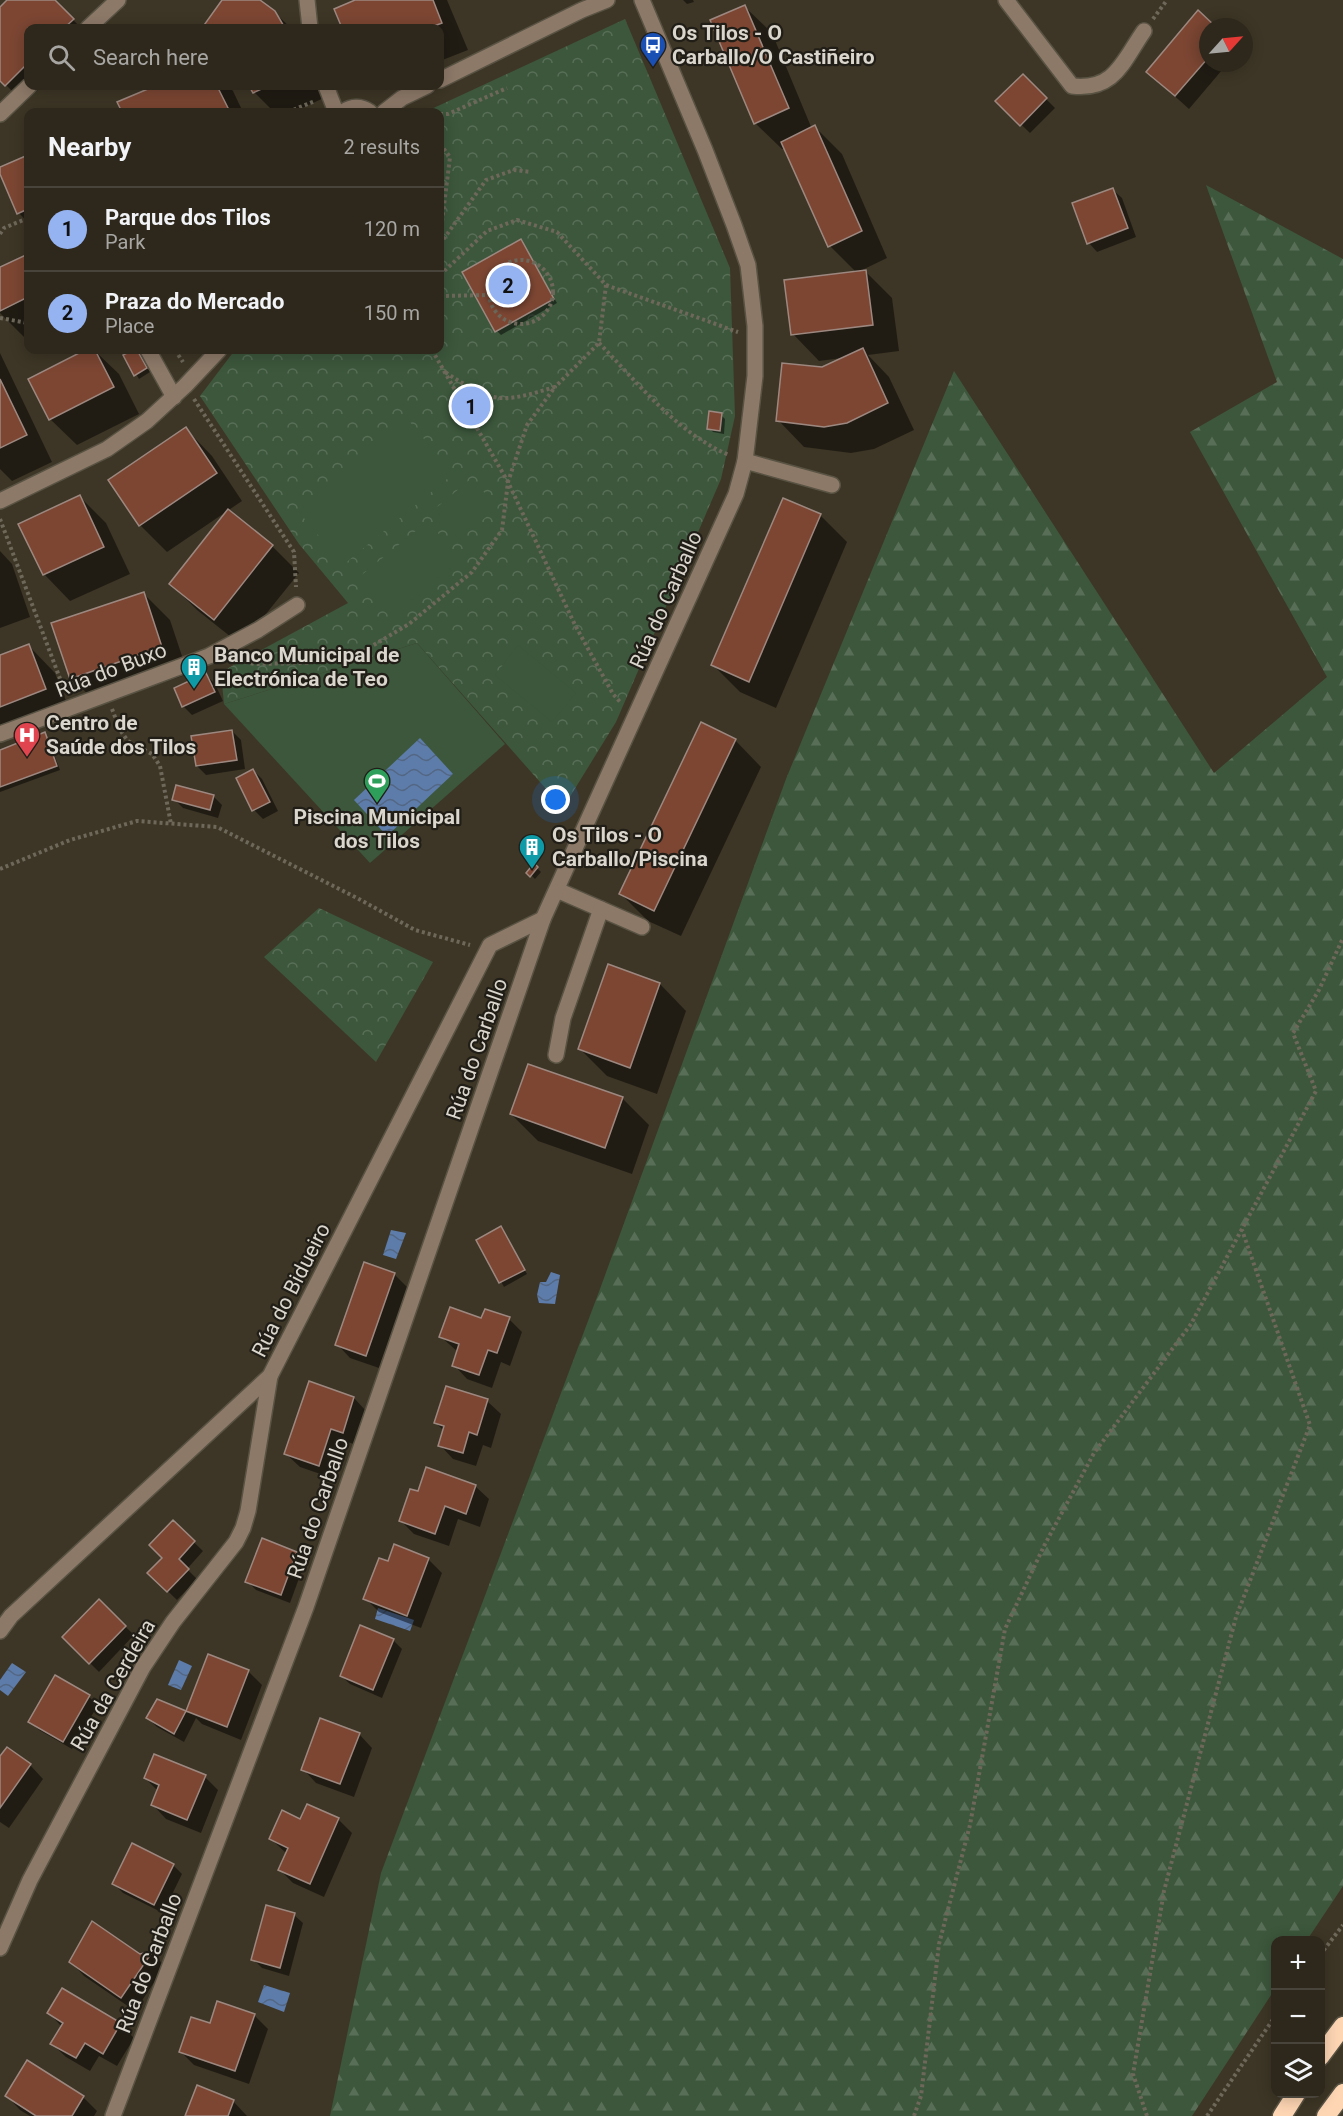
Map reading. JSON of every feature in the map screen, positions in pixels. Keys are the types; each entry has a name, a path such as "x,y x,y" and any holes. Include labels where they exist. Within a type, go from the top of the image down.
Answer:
{"highway":[{"path":"1325,2050 1343,2026"},
{"path":"1326,2116 1343,2093"},
{"path":"1282,2116 1293,2098"}],"street":[{"path":"92,24 118,0"},
{"path":"307,0 310,24"},
{"path":"444,78 607,0"},
{"name":"Rúa do Carballo","path":"113,2116 306,1606 543,919 736,494 745,461 755,376 756,339 748,265 705,150 642,0"},
{"path":"1006,0 1072,86 1100,85 1107,81 1144,31"},
{"path":"0,114 25,90"},
{"path":"328,90 334,108"},
{"path":"389,108 402,98 419,90"},
{"path":"150,354 174,397"},
{"path":"0,501 107,449 147,421 174,397 215,354"},
{"path":"745,461 832,485"},
{"name":"Rúa do Buxo","path":"0,734 209,656 258,630 297,605"},
{"path":"557,890 642,927"},
{"path":"556,1055 563,1018 601,909"},
{"name":"Rúa do Bidueiro","path":"0,1631 10,1616 270,1376 490,945 543,919"},
{"name":"Rúa da Cerdeira","path":"0,1948 30,1880 143,1666 173,1622 236,1542 243,1528 248,1511 270,1376"}],"path":[{"path":"444,114 507,88"},
{"path":"444,149 450,157 444,206"},
{"path":"444,238 486,180 514,170 531,172"},
{"path":"0,234 4,228 24,220"},
{"path":"444,271 487,231 517,220 557,232 606,285 756,339"},
{"path":"519,260 539,266 549,277 553,288 548,309 542,316 530,323 515,324 503,319 492,305 490,295 489,289 496,272 508,263 519,260"},
{"path":"209,656 255,664 307,663 362,652 409,624 472,572 502,530 508,482 527,425 555,387 599,343 606,285"},
{"path":"444,296 490,295"},
{"path":"0,318 24,322"},
{"path":"599,343 666,411 710,446 745,461"},
{"path":"434,354 508,482 575,625 614,694 635,719"},
{"path":"445,372 456,380 498,398 526,395 555,387"},
{"path":"194,400 294,552 297,605"},
{"path":"0,519 71,708"},
{"path":"120,730 128,741 152,754 160,766 171,824"},
{"path":"0,869 70,840 137,821 217,828 357,898 415,930 469,944 483,959"},
{"path":"914,2116 921,2096 939,1944 970,1825 1005,1629 1044,1546 1094,1454 1191,1324 1316,1091 1293,1033 1319,990 1343,938"},
{"path":"1148,2116 1133,2074 1164,1891 1236,1617 1310,1425 1242,1229"},
{"path":"1325,1948 1343,1925"},
{"path":"1207,2116 1271,2021"}],"green space":[{"path":"625,19 730,268 735,416 721,479 616,722 563,808 417,643 224,704 221,672 348,603 299,544 200,396 232,354 444,354 444,108 434,108"},
{"path":"1206,185 1343,259 1343,1886 1310,1936 1271,1936 1271,1995 1192,2116 330,2116 381,1873 600,1289 786,779 954,371 1214,773 1327,677 1190,432 1277,382"},
{"path":"409,421 453,474 343,565 299,512"},
{"path":"472,478 497,508 459,539 435,509"},
{"path":"428,521 460,560 390,617 358,578"},
{"name":"Piscina Municipal dos Tilos","path":"417,643 505,744 370,863 224,704"},
{"path":"518,645 576,693 552,722 495,675"},
{"path":"319,908 433,962 376,1062 264,957"}],"water":[{"path":"420,738 453,774 387,836 354,800"},
{"path":"391,1230 406,1233 396,1259 383,1255"},
{"path":"551,1272 560,1275 555,1304 539,1303 537,1295 540,1282 546,1282"},
{"path":"378,1608 414,1620 410,1631 375,1619"},
{"path":"179,1660 192,1666 181,1690 168,1685"},
{"path":"12,1663 26,1672 8,1696 0,1690 0,1680"},
{"path":"264,1985 290,1993 284,2012 258,2002"}],"building":[{"path":"7,0 55,0 74,19 68,24 24,24 24,67 5,86 0,81 0,7"},
{"path":"222,0 260,0 275,11 283,24 205,24"},
{"path":"355,0 433,0 442,23 340,24 334,9"},
{"path":"745,5 789,108 754,124 710,20"},
{"path":"1198,10 1206,18 1199,18 1199,68 1175,96 1146,72"},
{"path":"1023,74 1047,98 1020,126 995,101"},
{"path":"146,90 219,90 228,108 120,108 117,102"},
{"path":"815,125 862,231 828,247 781,142"},
{"path":"24,157 24,211 17,214 0,174 0,167"},
{"path":"1113,188 1128,228 1087,244 1072,203"},
{"path":"521,239 554,299 495,332 462,272"},
{"path":"24,256 24,299 0,311 0,267"},
{"path":"866,270 873,325 791,335 784,280"},
{"path":"863,348 888,403 847,423 824,427 776,421 782,363 822,367"},
{"path":"77,354 97,354 114,387 49,420 28,379"},
{"path":"139,354 147,368 134,376 123,355"},
{"path":"0,379 27,435 0,448"},
{"path":"709,411 722,413 720,431 707,429"},
{"path":"186,427 217,473 139,526 108,480"},
{"path":"80,495 104,547 43,575 18,524"},
{"path":"783,498 821,514 749,682 711,665"},
{"path":"228,509 273,545 214,620 169,584"},
{"path":"144,592 162,647 70,679 51,623"},
{"path":"29,644 46,689 0,707 0,655"},
{"name":"Banco Municipal de Electrónica de Teo","path":"206,673 215,692 182,707 174,688"},
{"path":"701,722 736,739 654,911 619,894"},
{"path":"232,730 237,760 196,766 191,736"},
{"name":"Centro de Saúde dos Tilos","path":"45,732 57,766 0,787 0,750"},
{"path":"253,769 270,802 252,811 236,778"},
{"path":"176,785 214,795 210,810 172,800"},
{"name":"Os Tilos - O Carballo/Piscina","path":"534,863 538,867 530,877 526,873"},
{"path":"608,964 660,983 630,1068 578,1049"},
{"path":"528,1064 623,1097 605,1148 510,1114"},
{"path":"501,1226 525,1270 499,1283 476,1240"},
{"path":"364,1262 395,1273 366,1356 335,1345"},
{"path":"450,1307 481,1318 485,1309 510,1317 497,1353 488,1350 479,1375 452,1366 459,1344 439,1337"},
{"path":"309,1381 354,1397 343,1433 331,1429 319,1466 284,1454"},
{"path":"446,1386 488,1399 477,1435 469,1432 463,1453 438,1446 444,1426 434,1423"},
{"path":"426,1467 476,1485 466,1514 445,1506 435,1534 399,1521 410,1489 418,1491"},
{"path":"173,1520 195,1541 179,1559 189,1569 167,1592 147,1573 162,1558 149,1545"},
{"path":"262,1538 297,1552 281,1595 245,1582"},
{"path":"394,1544 429,1558 407,1616 363,1599 379,1558 388,1561"},
{"path":"99,1599 126,1626 89,1664 62,1637"},
{"path":"360,1625 394,1639 373,1690 340,1676"},
{"path":"208,1654 249,1670 227,1727 186,1711"},
{"path":"55,1675 90,1695 63,1742 28,1722"},
{"path":"157,1699 186,1711 174,1734 146,1718"},
{"path":"320,1718 360,1733 340,1784 301,1770"},
{"path":"7,1747 31,1764 0,1808 0,1756"},
{"path":"154,1754 206,1775 187,1820 151,1805 159,1785 144,1778"},
{"path":"307,1804 339,1818 310,1884 278,1870 288,1848 269,1839 282,1810 300,1819"},
{"path":"132,1843 174,1864 154,1905 112,1884"},
{"path":"266,1905 295,1913 280,1968 251,1960"},
{"path":"92,1921 140,1954 153,1951 121,1998 69,1962"},
{"path":"62,1988 121,2023 103,2054 85,2043 76,2058 50,2044 63,2023 47,2013"},
{"path":"217,2001 255,2014 235,2071 179,2052 191,2017 210,2023"},
{"path":"27,2060 84,2096 72,2116 36,2116 5,2096"},
{"path":"197,2085 234,2100 228,2116 185,2116"}],"place":[{"name":"Os Tilos - O Carballo/O Castiñeiro","path":"653,68"},
{"name":"Praza do Mercado","path":"508,285"},
{"name":"Parque dos Tilos","path":"471,406"},
{"name":"Banco Municipal de Electrónica de Teo","path":"194,690"},
{"name":"Centro de Saúde dos Tilos","path":"27,758"},
{"name":"Piscina Municipal dos Tilos","path":"377,804"},
{"name":"Os Tilos - O Carballo/Piscina","path":"532,870"}]}
